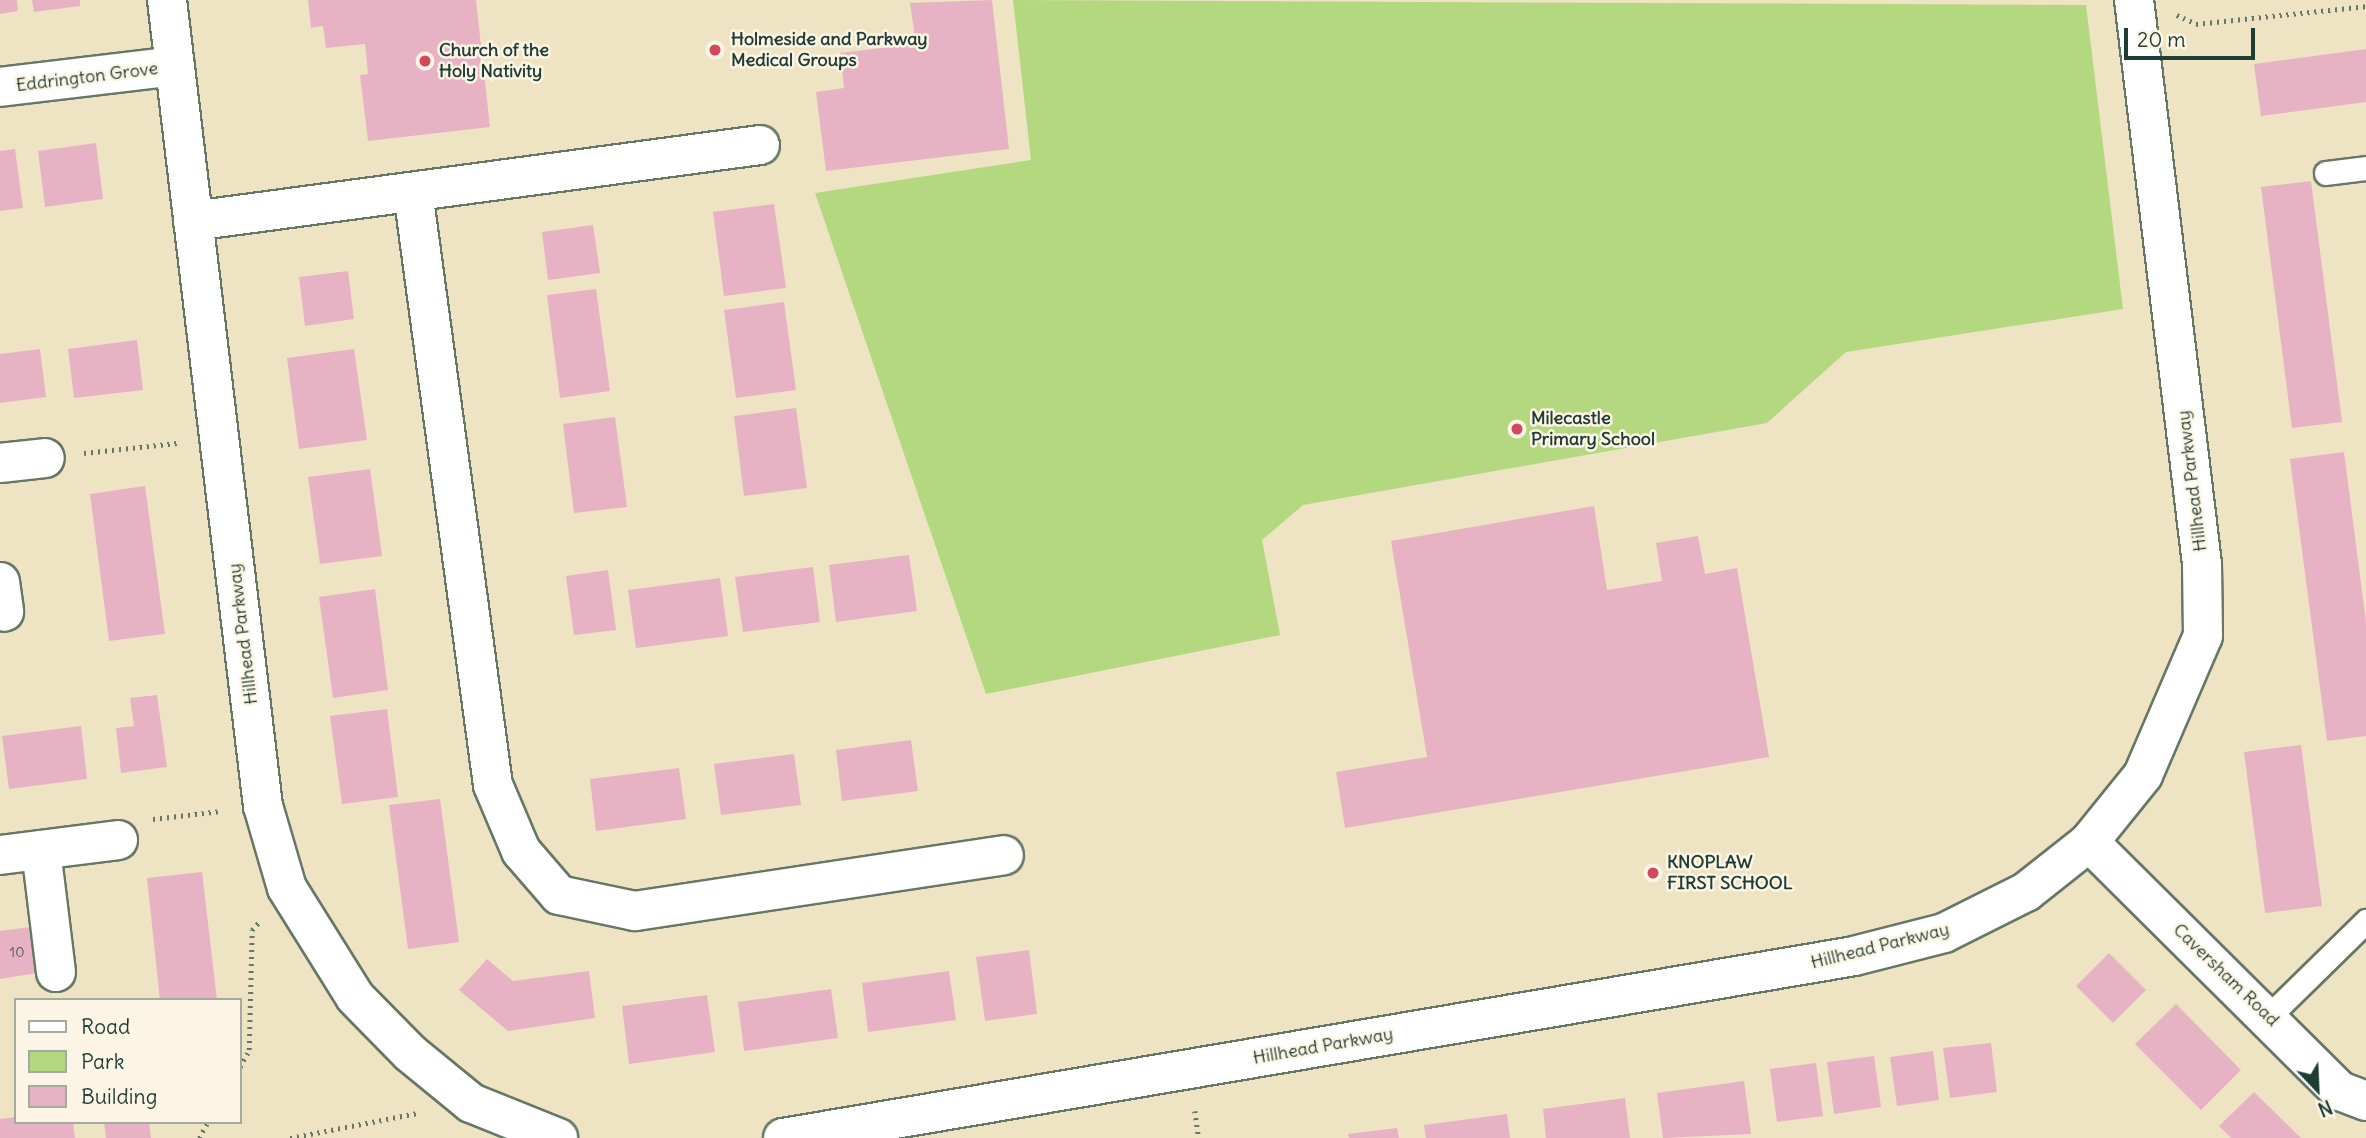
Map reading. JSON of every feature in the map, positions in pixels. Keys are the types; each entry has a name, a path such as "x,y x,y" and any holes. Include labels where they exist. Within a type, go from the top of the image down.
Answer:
{"street":[{"name":"Hillhead Parkway","path":"167,0 263,806 287,888 355,997 410,1054 471,1103 558,1138"},
{"name":"Hillhead Parkway","path":"783,1138 1854,956 1944,933 2026,892 2089,842 2143,775 2203,636 2202,564 2134,0"},
{"name":"Eddrington Grove","path":"0,87 175,66"},
{"path":"193,221 760,145"},
{"path":"413,192 493,785 521,851 559,895 635,911 1004,855"},
{"path":"0,463 45,458"},
{"path":"0,855 118,840"},
{"name":"Caversham Road","path":"2089,842 2269,1016 2340,1091 2366,1101"},
{"path":"41,850 56,972"}],"lane":[{"path":"2326,173 2366,168"},
{"path":"2269,1016 2366,921"}],"path":[{"path":"2171,12 2196,24 2366,6"},
{"path":"45,458 219,438"},
{"path":"242,1062 249,1050 252,930 287,888"},
{"path":"290,1138 471,1103"}],"green space":[{"path":"1013,0 2086,5 2123,309 1846,352 1767,423 1303,505 1262,540 1280,635 986,694 815,193 1031,160"}],"building":[{"path":"0,0 17,0 18,11 0,14"},
{"path":"32,0 80,0 80,6 34,12"},
{"name":"Church of the Holy Nativity","path":"308,0 476,0 490,127 368,141 360,75 368,74 365,44 326,48 323,26 311,28"},
{"path":"992,0 1009,149 826,171 816,92 844,88 840,53 916,44 910,3"},
{"path":"2366,49 2366,102 2261,116 2254,64"},
{"path":"96,143 103,199 45,207 38,151"},
{"path":"15,149 23,208 0,211 0,151"},
{"path":"2311,181 2342,422 2292,428 2261,187"},
{"path":"774,204 786,288 724,296 713,212"},
{"path":"593,225 600,273 548,280 542,232"},
{"path":"348,271 354,319 305,326 299,277"},
{"path":"596,289 610,391 560,398 547,295"},
{"path":"784,302 796,390 736,398 724,310"},
{"path":"137,340 143,390 74,398 68,349"},
{"path":"40,349 46,397 0,403 0,354"},
{"path":"354,349 367,440 299,449 287,358"},
{"path":"796,408 807,488 744,496 734,416"},
{"path":"615,417 627,507 574,513 563,424"},
{"path":"2344,452 2366,622 2366,736 2327,741 2290,459"},
{"path":"370,469 382,556 320,564 308,477"},
{"path":"145,486 165,634 109,641 90,494"},
{"path":"1594,506 1607,590 1662,581 1656,543 1698,536 1705,574 1737,568 1769,757 1345,828 1336,772 1427,757 1391,541"},
{"path":"909,555 917,611 836,622 829,565"},
{"path":"813,567 820,622 743,632 735,577"},
{"path":"608,570 616,630 574,635 566,576"},
{"path":"720,578 728,636 636,648 628,590"},
{"path":"375,589 388,690 333,698 319,597"},
{"path":"157,695 167,767 121,773 116,728 134,726 130,698"},
{"path":"387,709 398,797 342,804 330,716"},
{"path":"81,726 87,779 9,789 2,736"},
{"path":"911,740 918,791 842,801 836,750"},
{"path":"2301,745 2322,906 2265,913 2244,752"},
{"path":"794,754 801,805 721,815 714,764"},
{"path":"679,768 686,819 596,831 590,779"},
{"path":"440,799 459,942 408,949 389,805"},
{"path":"202,872 217,998 160,998 147,878"},
{"path":"31,927 37,973 0,979 0,931"},
{"path":"1029,950 1037,1014 985,1021 976,957"},
{"path":"2109,953 2146,990 2113,1023 2076,986"},
{"path":"487,959 513,981 589,971 595,1018 508,1031 459,990"},
{"path":"949,971 956,1020 868,1032 862,983"},
{"path":"831,989 838,1038 744,1051 738,1002"},
{"path":"707,995 715,1052 629,1064 622,1006"},
{"path":"2176,1004 2241,1070 2201,1110 2135,1044"},
{"path":"1991,1043 1997,1092 1950,1098 1943,1048"},
{"path":"1933,1051 1939,1100 1897,1106 1890,1057"},
{"path":"1874,1056 1881,1107 1834,1114 1827,1062"},
{"path":"1816,1063 1823,1116 1777,1122 1770,1069"},
{"path":"1744,1081 1751,1134 1663,1138 1657,1093"},
{"path":"2254,1092 2301,1138 2231,1138 2219,1126"},
{"path":"1625,1098 1630,1138 1546,1138 1543,1109"},
{"path":"1507,1114 1510,1138 1426,1138 1424,1125"},
{"path":"14,1117 14,1124 73,1124 75,1138 0,1138 0,1119"},
{"path":"104,1124 149,1124 151,1138 106,1138"},
{"path":"1397,1128 1399,1138 1349,1138 1348,1134"}],"place":[{"name":"Holmeside and Parkway Medical Groups","path":"715,50"},
{"name":"Church of the Holy Nativity","path":"425,61"},
{"name":"Milecastle Primary School","path":"1517,429"},
{"name":"KNOPLAW FIRST SCHOOL","path":"1653,873"}]}
